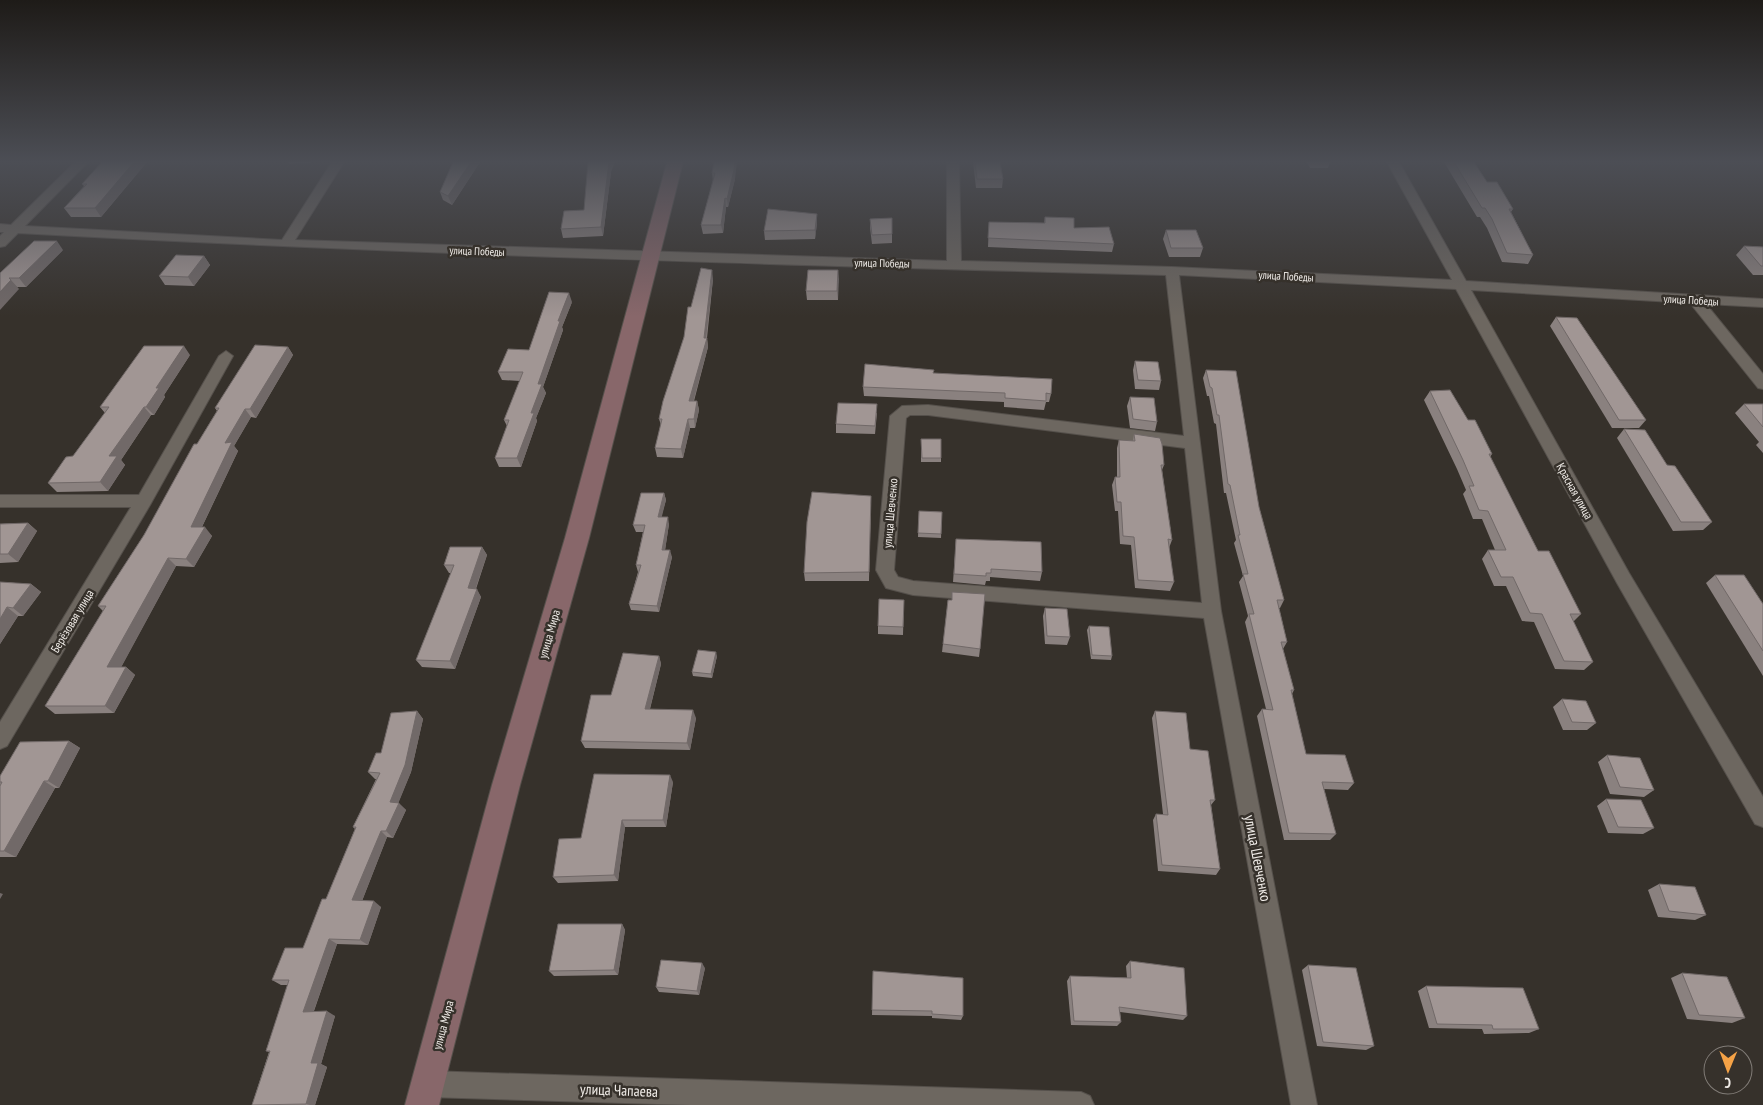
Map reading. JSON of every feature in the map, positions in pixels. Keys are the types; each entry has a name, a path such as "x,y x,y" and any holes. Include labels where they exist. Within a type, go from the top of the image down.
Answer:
{"main road":[{"name":"улица Мира","path":"425,1094 506,785 577,538 662,214"}],"street":[{"path":"0,243 30,214"},
{"path":"286,244 305,214"},
{"path":"954,214 954,264"},
{"name":"Красная улица","path":"1421,214 1623,578 1763,817"},
{"name":"улица Победы","path":"0,228 286,244 651,257 1172,271 1462,285 1763,303"},
{"name":"улица Шевченко","path":"1172,271 1190,442 1212,611 1304,1105"},
{"path":"1695,300 1763,384"},
{"name":"Берёзовая улица","path":"0,740 144,501 226,356"},
{"name":"улица Шевченко","path":"1190,442 928,410 907,410 898,416 885,570 892,583 914,588 1212,611"},
{"path":"0,501 144,501"},
{"name":"улица Чапаева","path":"425,1094 1080,1105"}],"building":[{"path":"564,214 603,214 601,227 561,229"},
{"path":"704,214 723,214 721,225 701,225"},
{"path":"767,214 817,214 815,230 764,231"},
{"path":"1489,214 1511,214 1533,255 1507,253"},
{"path":"1045,217 1074,218 1074,228 1109,227 1114,244 988,238 989,222 1045,223"},
{"path":"892,218 892,234 872,235 870,219"},
{"path":"1166,230 1196,230 1203,248 1171,248"},
{"path":"34,241 57,241 19,278 9,278 11,280 0,292 0,273"},
{"path":"1744,246 1763,247 1763,266 1761,266"},
{"path":"176,255 204,256 188,277 159,276"},
{"path":"701,268 712,270 704,338 707,338 689,401 697,401 694,419 688,419 681,449 655,448 662,419 659,419 663,401 684,337 688,307 691,307"},
{"path":"808,270 838,270 837,291 806,291"},
{"path":"549,292 569,293 538,384 542,384 531,413 534,413 517,458 495,458 509,420 504,420 523,372 498,372 508,349 529,350"},
{"path":"1556,317 1577,318 1646,420 1619,420"},
{"path":"255,345 288,347 250,409 245,409 225,443 232,442 191,527 205,527 186,559 168,558 107,667 126,667 105,706 45,706 106,606 98,606 144,535 194,444 197,444 219,408 215,408"},
{"path":"144,346 184,346 156,388 159,388 109,456 117,456 100,482 48,483 66,457 73,456 109,407 100,407"},
{"path":"1135,361 1158,362 1161,381 1138,380"},
{"path":"865,364 934,370 933,373 1052,379 1051,394 1046,393 1046,401 1005,398 1005,393 863,387"},
{"path":"1206,370 1236,371 1259,507 1284,600 1277,600 1287,642 1281,642 1294,690 1291,690 1306,754 1345,755 1354,783 1322,782 1336,834 1289,833 1262,709 1273,710 1249,614 1254,614 1243,574 1248,574 1238,535 1240,535 1230,485 1228,484 1219,415 1217,415 1212,388 1210,387"},
{"path":"1450,390 1468,420 1475,420 1492,454 1489,454 1538,551 1549,551 1581,614 1570,614 1593,662 1564,661 1542,614 1530,613 1513,577 1501,577 1488,550 1506,550 1488,511 1479,510 1469,486 1474,486 1430,391"},
{"path":"1130,397 1154,398 1157,422 1133,419"},
{"path":"838,403 877,404 875,426 836,424"},
{"path":"1744,404 1763,404 1763,427"},
{"path":"1624,429 1645,430 1667,465 1675,466 1712,522 1681,522"},
{"path":"1134,434 1160,438 1162,444 1164,465 1161,465 1172,540 1168,539 1174,582 1138,580 1134,537 1123,536 1121,502 1117,502 1115,477 1120,477 1119,440 1135,441"},
{"path":"921,439 941,439 941,458 922,458"},
{"path":"812,492 871,496 869,572 804,573 807,522"},
{"path":"641,493 664,493 658,517 668,517 662,550 670,550 657,606 629,604 641,565 636,565 645,525 633,525"},
{"path":"919,511 942,512 941,534 918,533"},
{"path":"28,523 8,554 0,554 0,524"},
{"path":"956,539 1041,542 1042,572 991,569 991,573 986,573 986,576 954,574"},
{"path":"450,547 482,547 468,588 477,589 450,661 416,660 454,565 444,565"},
{"path":"1715,575 1744,575 1763,604 1763,651"},
{"path":"0,582 31,584 13,608 7,607 0,619"},
{"path":"952,592 985,594 980,649 943,644 948,600 952,600"},
{"path":"879,599 904,600 903,627 878,626"},
{"path":"1045,608 1067,609 1070,637 1047,636"},
{"path":"1089,626 1109,627 1112,656 1092,655"},
{"path":"698,650 716,652 711,674 692,672"},
{"path":"623,653 659,656 645,709 693,710 687,743 581,741 591,695 611,695"},
{"path":"1562,699 1586,701 1596,723 1572,722"},
{"path":"417,711 405,765 390,802 399,803 386,831 381,831 352,900 374,901 360,940 329,939 303,1012 327,1011 311,1063 318,1063 306,1104 252,1105 270,1051 266,1051 289,980 272,980 285,948 303,948 322,899 326,899 356,827 353,827 380,773 368,772 376,753 381,753 391,713"},
{"path":"1155,711 1186,713 1190,749 1208,751 1215,800 1210,800 1220,869 1162,865 1156,814 1168,815"},
{"path":"69,741 48,781 44,781 4,851 0,851 0,786 2,782 0,782 0,776 20,742"},
{"path":"1607,755 1640,758 1654,790 1620,787"},
{"path":"594,774 670,775 663,820 622,820 614,875 553,877 559,839 581,838"},
{"path":"1606,799 1641,800 1654,828 1618,827"},
{"path":"1659,884 1695,887 1706,915 1669,911"},
{"path":"558,924 622,924 614,970 549,971"},
{"path":"661,960 702,963 697,991 656,987"},
{"path":"1130,961 1184,968 1187,1016 1119,1007 1121,1022 1074,1021 1070,976 1131,978"},
{"path":"1308,965 1356,968 1374,1046 1323,1042"},
{"path":"873,971 963,978 963,1016 932,1014 932,1011 872,1010"},
{"path":"1682,973 1727,977 1745,1018 1699,1015"},
{"path":"1426,986 1523,988 1539,1029 1493,1029 1492,1025 1437,1024"}]}
